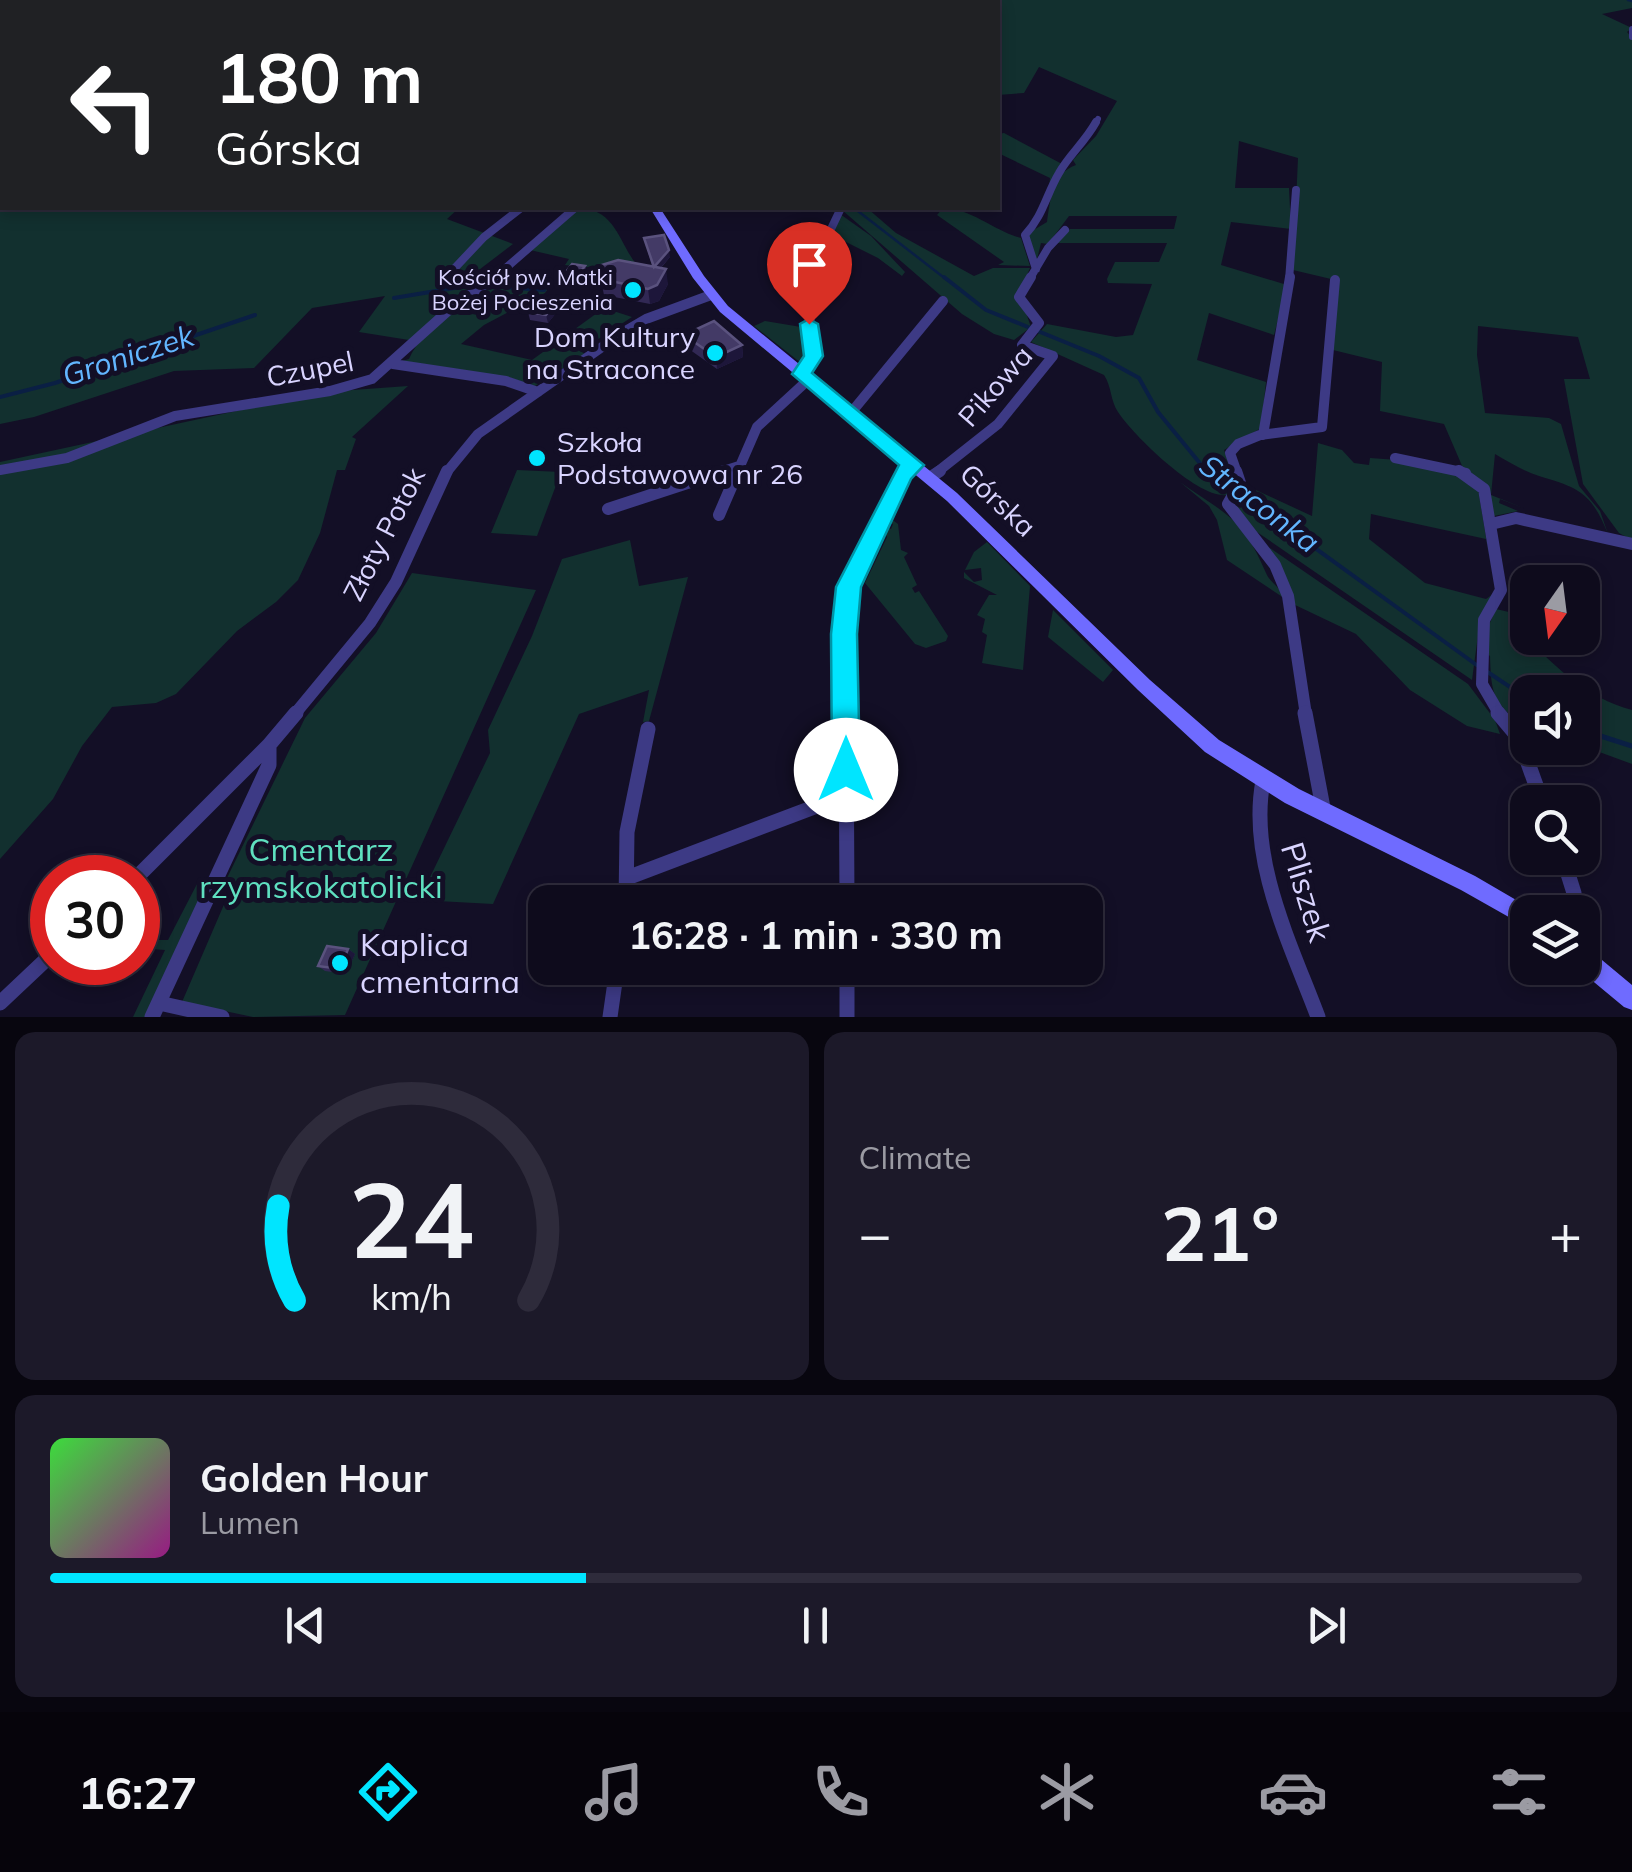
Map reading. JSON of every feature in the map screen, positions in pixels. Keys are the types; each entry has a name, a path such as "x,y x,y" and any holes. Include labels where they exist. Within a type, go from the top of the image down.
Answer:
{"street":[{"path":"1632,29 1632,37"},
{"path":"1036,269 1025,234 1040,220 1060,171 1083,147 1098,119"},
{"path":"1262,435 1274,349 1291,272 1292,197 1296,190"},
{"path":"452,272 484,237 518,210"},
{"name":"Czupel","path":"0,470 68,458 175,416 344,388 372,379 458,302 504,272 573,210"},
{"name":"Górska","path":"657,210 711,295 979,520 1186,724 1263,780 1510,908"},
{"path":"719,515 757,426 805,377 814,356 809,324 816,288 799,264 832,229 840,210"},
{"name":"Pikowa","path":"929,478 976,444 1043,372 1053,356 1022,345 1037,326 1019,297 1065,230"},
{"path":"1324,812 1292,640 1288,596 1275,565 1228,504 1235,492 1231,450 1262,435 1322,427 1335,280"},
{"name":"Złoty Potok","path":"222,1017 156,1010 269,765 270,745 370,623 396,582 454,460 478,434 637,324 711,295"},
{"path":"850,414 943,300"},
{"path":"393,364 506,380 538,392"},
{"path":"1395,458 1472,476 1486,494 1500,590 1484,620 1482,684 1491,704 1514,730 1535,785"},
{"path":"846,885 844,634 848,587 902,474 913,465"},
{"path":"608,509 740,466"},
{"path":"1492,524 1516,518 1632,544"},
{"path":"627,885 630,810 648,729"},
{"path":"159,855 270,745"},
{"name":"Pliszek","path":"1263,780 1257,800 1260,835 1318,1017"},
{"path":"627,878 846,795"},
{"path":"1600,973 1632,999"},
{"path":"0,1003 30,975"},
{"path":"610,1017 615,985"},
{"path":"847,985 847,1017"}],"green space":[{"path":"1000,0 1632,0 1632,8 1602,14 1632,28 1627,32 1632,38 1632,540 1619,533 1583,484 1564,379 1590,379 1578,337 1478,326 1477,355 1485,413 1549,418 1561,424 1579,486 1600,511 1608,534 1596,509 1582,494 1495,454 1491,495 1531,511 1500,499 1499,503 1518,511 1494,516 1463,468 1444,424 1380,411 1382,362 1333,350 1331,279 1293,270 1298,158 1239,141 1235,188 1289,188 1291,229 1231,222 1221,265 1287,285 1274,335 1209,313 1197,360 1266,382 1261,428 1224,450 1236,484 1228,495 1201,488 1185,477 1126,423 1115,407 1104,375 1031,342 1047,324 1116,337 1133,335 1152,284 1108,283 1107,279 1115,262 1159,262 1167,243 1056,243 1070,229 1174,229 1177,216 1069,216 1048,244 1041,243 1036,263 1027,234 1047,222 1057,181 1076,165 1073,160 1096,136 1117,101 1039,67 1024,93 1000,95"},
{"path":"1000,134 1062,164 1049,188 1050,178 1000,154"},
{"path":"0,210 457,210 447,219 513,244 471,276 491,278 409,340 359,332 385,296 312,308 254,368 174,371 34,417 0,424"},
{"path":"575,210 591,210 610,223 643,271 565,265 569,259 530,250"},
{"path":"842,210 869,210 896,233 974,276 993,268 1030,268 1019,293 1031,327 1014,340 994,334 962,314"},
{"path":"941,210 956,210 1021,238 1030,266 998,265 1004,262 937,215"},
{"path":"840,214 871,236 905,272 902,276 878,258 830,234"},
{"path":"501,277 551,285 545,293 484,325 461,344 532,360 604,308 632,317 535,386 508,377 402,361 409,359 425,335 448,312"},
{"path":"765,321 807,328 811,350 806,367 754,326"},
{"path":"408,386 352,437 356,439 345,470 337,470 320,533 298,580 237,631 176,694 156,703 112,707 82,746 53,799 0,859 0,462 325,392"},
{"path":"1318,443 1342,450 1354,463 1369,465 1370,458 1411,462 1477,483 1491,567 1486,539 1371,514 1369,539 1425,583 1486,599 1497,591 1478,635 1472,680 1257,532 1235,505 1245,485 1312,516"},
{"path":"517,470 561,472 537,536 491,533"},
{"path":"1180,482 1241,529 1284,598 1227,560 1217,520 1209,506"},
{"path":"886,515 898,524 901,550 908,553 904,557 917,585 912,588 915,593 919,591 948,636 946,641 926,648 915,644 865,583 887,537 881,526 891,529 893,524 884,520"},
{"path":"630,540 639,586 688,577 649,721 643,722 649,690 579,714 493,904 419,900 490,753 488,730 532,636 562,559"},
{"path":"987,542 1030,586 1023,670 982,663 987,635 982,632 985,619 977,615 989,595 997,595 964,578 964,572 974,582 982,580 981,568 965,570 974,552"},
{"path":"1267,546 1468,684 1495,720 1500,734 1467,726 1410,690 1356,634 1293,604"},
{"name":"Cmentarz rzymskokatolicki","path":"412,573 536,590 345,1015 253,1017 182,1002 235,879 227,878 305,718 376,633"},
{"path":"1496,609 1510,612 1510,655 1544,655 1568,675 1510,675 1510,714 1493,689 1485,634"},
{"path":"1053,610 1113,670 1103,682 1048,637"},
{"path":"1600,697 1632,710 1632,764 1600,752"},
{"path":"197,884 207,884 147,1017 133,1017 148,985 160,985 160,960 165,950 160,950 160,940 168,940"}],"building":[{"path":"664,235 669,250 654,267 644,238"},
{"path":"618,260 666,269 657,285 648,289 601,279 598,266"},
{"path":"572,264 585,266 575,279 562,277"},
{"path":"541,297 558,300 546,315 528,312"},
{"path":"714,321 742,345 716,357 684,335"},
{"path":"327,946 348,949 340,969 318,966"}],"waterway":[{"path":"1628,0 1632,1"},
{"name":"Straconka","path":"857,210 947,280"},
{"name":"Straconka","path":"944,277 986,310 1099,356 1139,378 1158,412 1203,467 1478,666"},
{"path":"394,298 472,285"},
{"name":"Groniczek","path":"488,286 544,290"},
{"name":"Groniczek","path":"0,397 55,383 255,315"},
{"name":"Straconka","path":"1486,671 1510,687"},
{"name":"Straconka","path":"1600,736 1632,746"}],"place":[{"name":"Kościół pw. Matki Bożej Pocieszenia","path":"633,290"},
{"name":"Dom Kultury na Straconce","path":"715,353"},
{"name":"Szkoła Podstawowa nr 26","path":"537,458"},
{"name":"Kaplica cmentarna","path":"340,963"}],"route":[{"path":"809,324 814,356 802,374 913,465 902,474 848,587 844,634 846,770"}]}
